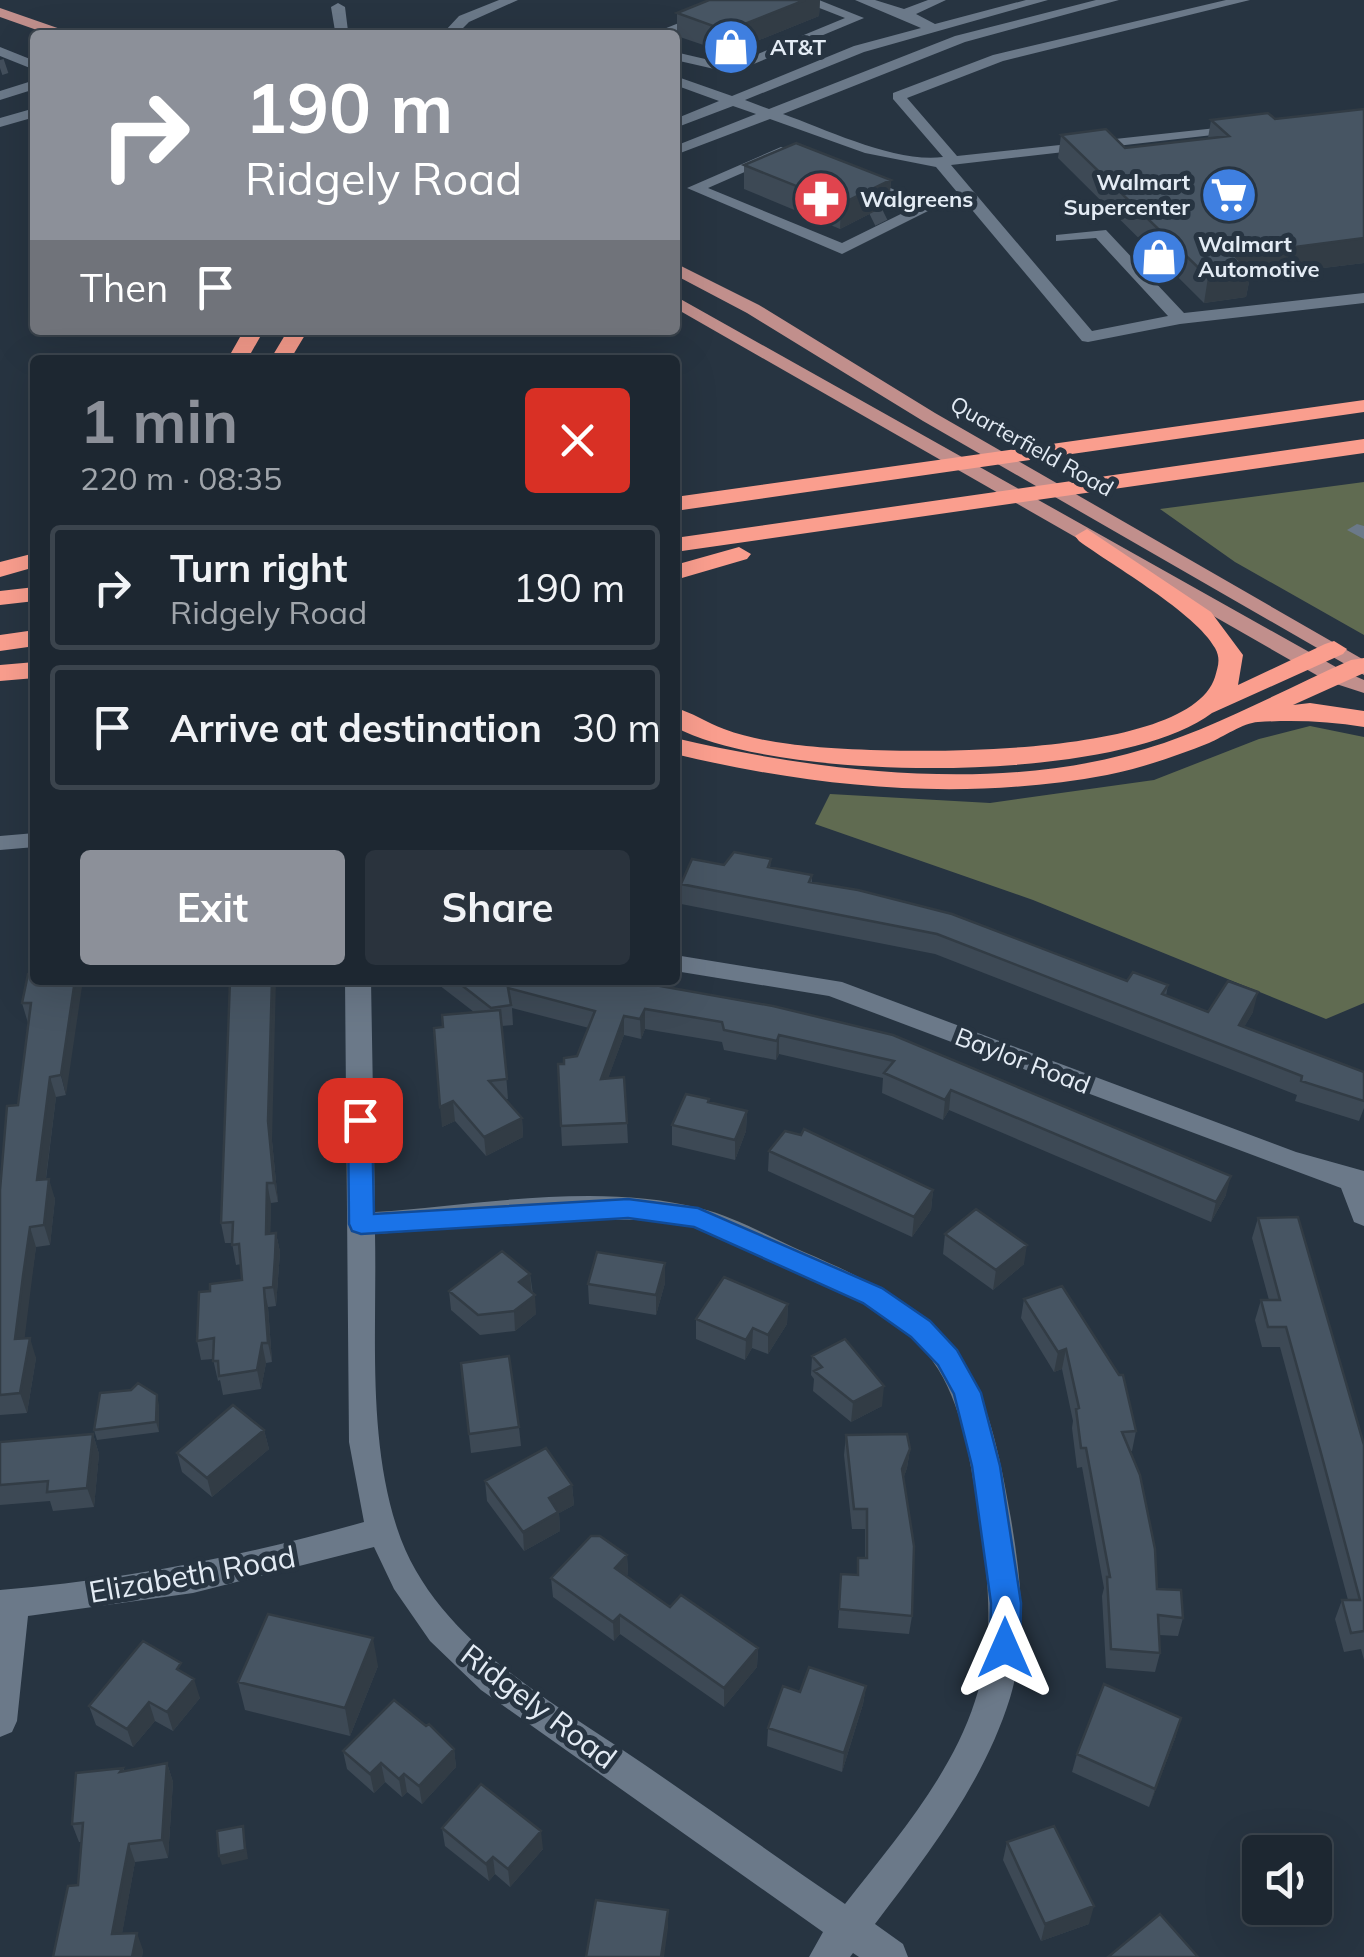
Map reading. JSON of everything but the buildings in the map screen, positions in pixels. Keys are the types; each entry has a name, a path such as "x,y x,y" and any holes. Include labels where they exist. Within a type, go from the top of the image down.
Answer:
{"highway":[{"path":"680,503 1364,406"},
{"path":"680,487 1162,436"},
{"path":"680,544 1364,446"},
{"path":"680,572 741,554 1194,470"},
{"path":"1087,536 1216,632 1232,661 1224,714"},
{"path":"0,570 30,561"},
{"path":"0,598 30,595"},
{"path":"0,643 30,639"},
{"path":"680,747 801,774 934,783 1083,771 1146,757 1326,662 1363,674"},
{"path":"0,673 30,670"},
{"path":"680,718 716,734 806,754 930,762 1067,751 1181,721 1224,714 1310,712 1364,719"}],"main road":[{"path":"0,12 50,30"},
{"path":"680,255 704,266 753,310"},
{"name":"Quarterfield Road","path":"680,271 1130,531 1326,662"},
{"name":"Quarterfield Road","path":"680,304 1087,536 1326,662"}],"street":[{"path":"452,30 464,19 512,0"},
{"path":"669,30 748,0"},
{"path":"680,57 732,69 857,18 806,0"},
{"path":"862,0 905,14 998,58"},
{"path":"905,14 939,0"},
{"path":"1002,0 1018,5"},
{"path":"680,122 859,49 1042,0"},
{"path":"680,149 960,40 1112,0"},
{"path":"1243,0 998,58 898,96 1088,336 1180,319 1364,298"},
{"path":"338,7 341,30"},
{"path":"819,34 859,49"},
{"path":"3,59 29,64"},
{"path":"680,82 900,159 946,161 1262,126"},
{"path":"0,96 30,86"},
{"path":"0,123 30,114"},
{"path":"780,152 859,182 916,203 920,211 842,249 688,185 780,152"},
{"path":"859,182 900,159"},
{"path":"826,242 910,201"},
{"path":"1062,238 1100,234 1180,319"},
{"path":"0,843 30,840"},
{"name":"Baylor Road","path":"680,964 833,988 1358,1181"},
{"name":"Ridgely Road","path":"358,985 364,1442 382,1531 405,1579 442,1631 494,1679 890,1957"},
{"path":"1358,1181 1364,1215"},
{"path":"361,1224 628,1208 698,1218 873,1296 920,1329 947,1358 967,1393 986,1466 1006,1603 1005,1648 981,1732 940,1808 827,1957"},
{"name":"Elizabeth Road","path":"7,1604 257,1568 382,1531"},
{"path":"0,1720 7,1604"}],"green space":[{"path":"1364,482 1364,635 1235,562 1160,509"},
{"path":"1310,726 1364,737 1364,1003 1326,1019 1033,900 815,824 830,794 990,803 1154,780 1259,739"}],"tunnel":[{"path":"0,68 6,66"},
{"path":"872,219 884,213"}],"place":[{"name":"AT&T","path":"731,47"},
{"name":"Walmart Supercenter","path":"1229,195"},
{"name":"Walgreens","path":"821,199"},
{"name":"Walmart Automotive","path":"1159,257"}],"route":[{"path":"360,1120 361,1224 628,1208 698,1218 873,1296 920,1329 947,1358 967,1393 986,1466 1006,1603 1005,1648"}]}
